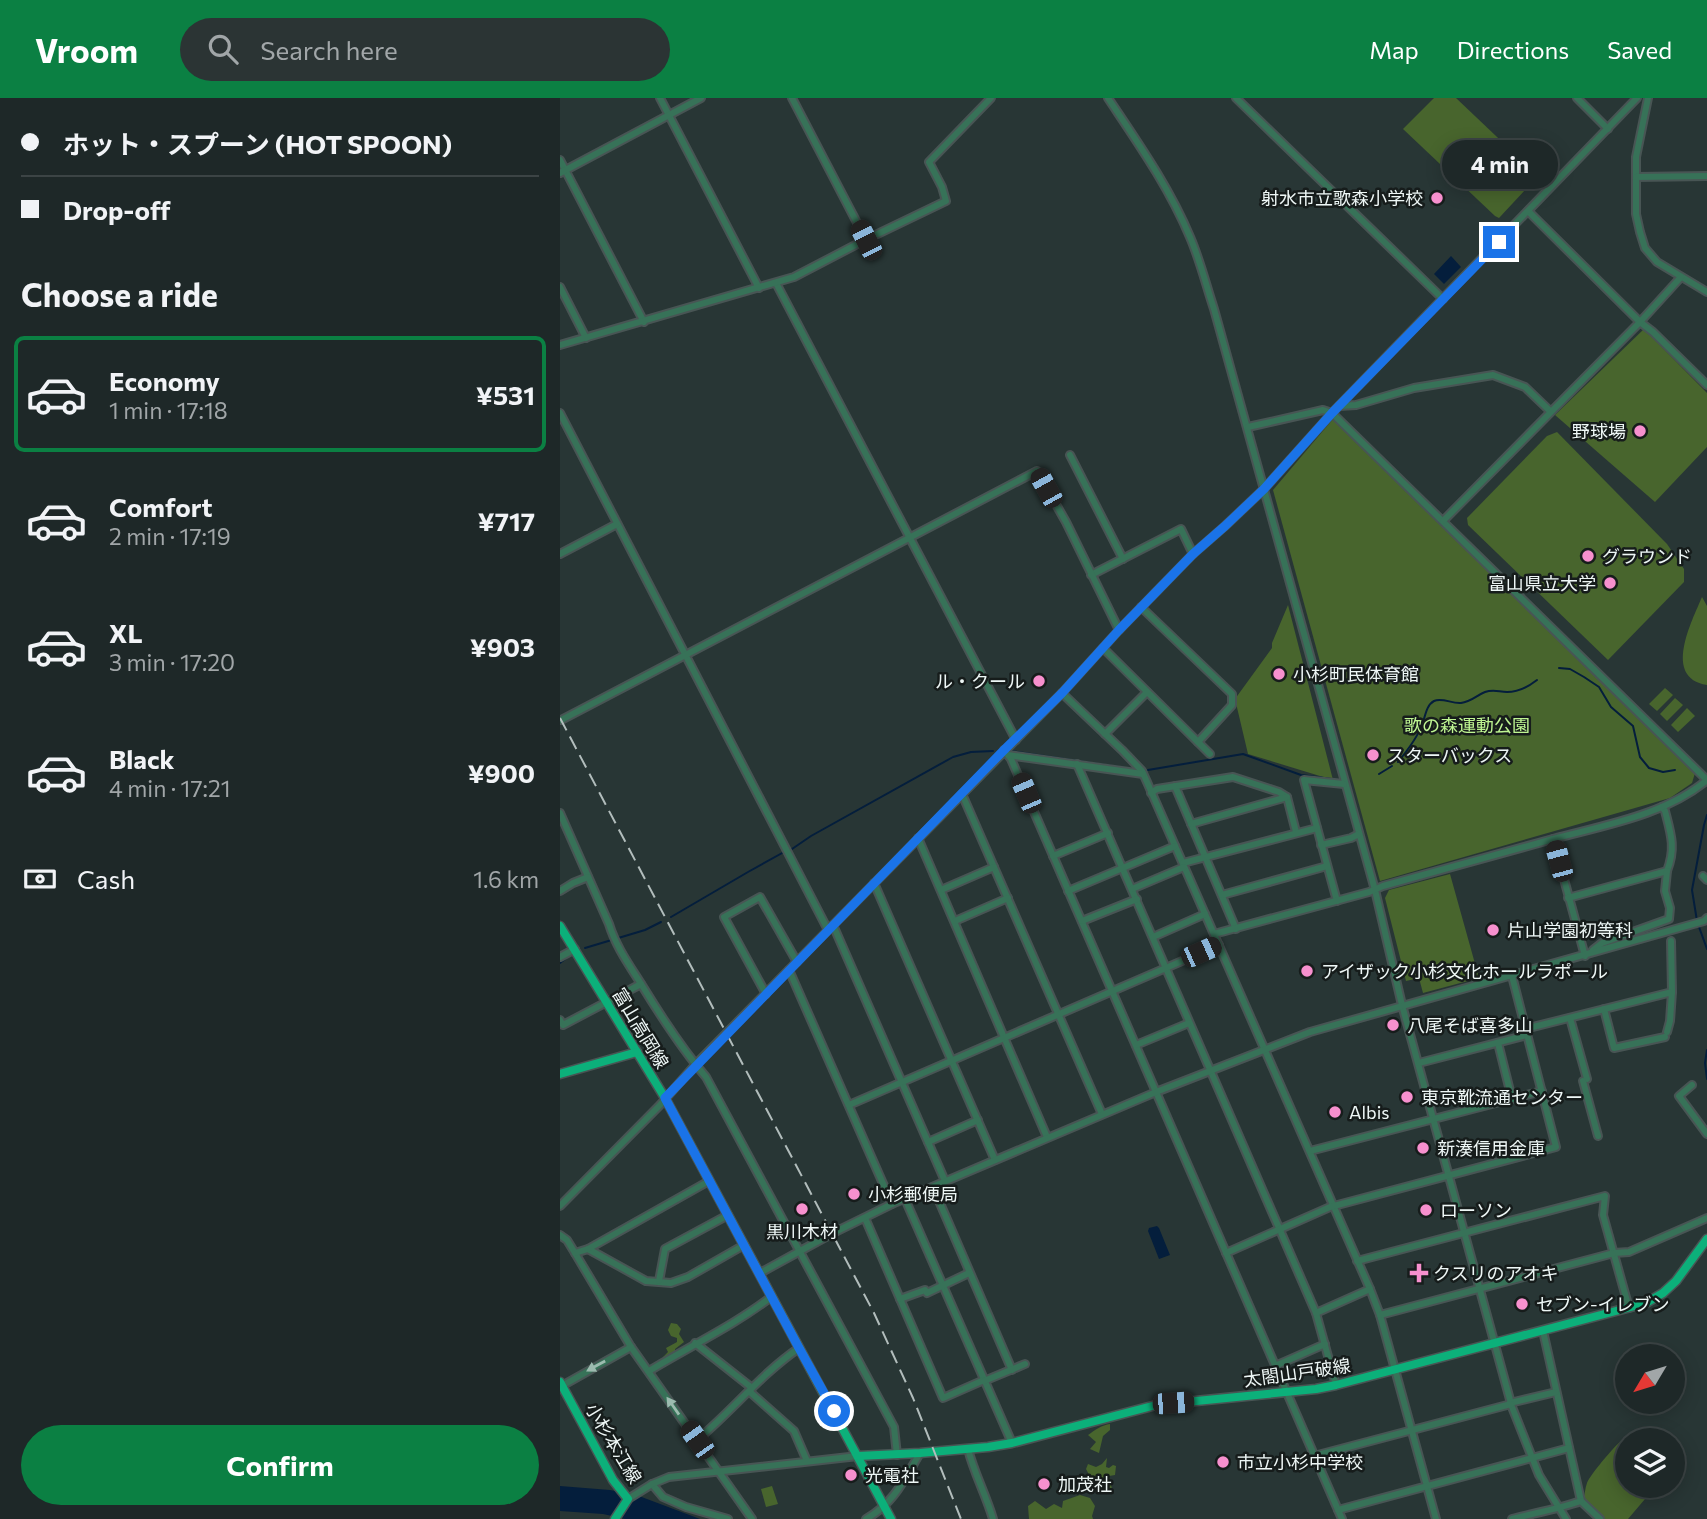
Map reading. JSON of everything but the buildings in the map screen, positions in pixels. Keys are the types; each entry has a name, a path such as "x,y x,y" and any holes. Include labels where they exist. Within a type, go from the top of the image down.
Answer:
{"main road":[{"name":"富山高岡線","path":"560,926 665,1098 891,1519"},
{"path":"560,1074 637,1052"},
{"name":"太閤山戸破線","path":"858,1456 897,1455 1012,1443 1156,1405 1336,1385 1395,1370 1646,1303 1668,1290 1707,1239"},
{"name":"小杉本江線","path":"561,1385 617,1485 628,1499 615,1519"}],"street":[{"path":"660,98 759,288"},
{"path":"563,172 701,98"},
{"path":"792,98 866,240"},
{"path":"560,345 793,277 946,201 929,162 991,98"},
{"path":"1108,98 1168,192 1191,239 1214,309 1359,834 1402,1005 1511,1404 1539,1475 1566,1519"},
{"path":"1236,98 1443,299"},
{"path":"1577,98 1608,129"},
{"path":"560,1206 830,927 1006,752 1193,554 1264,489 1332,413 1637,98"},
{"path":"1648,98 1636,157 1636,214 1645,248 1657,262 1707,292"},
{"path":"560,160 563,172 644,321"},
{"path":"1636,177 1707,176"},
{"path":"1528,211 1707,385"},
{"path":"1443,521 1681,277"},
{"path":"776,283 1016,740"},
{"path":"560,287 586,338"},
{"path":"1339,406 1356,405 1414,388 1493,375 1525,387 1550,411"},
{"path":"1214,934 1662,807 1692,793 1707,780 1332,413 1323,410 1248,427"},
{"path":"560,413 830,927 945,1181"},
{"path":"1070,455 1123,558"},
{"path":"561,720 1037,471 1066,522 1119,630"},
{"path":"560,554 617,524"},
{"path":"1091,575 1181,529 1193,554"},
{"path":"1142,607 1232,694 1232,705 1198,742"},
{"path":"1103,648 1210,754"},
{"path":"1105,734 1147,692"},
{"path":"1062,693 1143,774 1370,1289 1380,1315 1436,1519"},
{"path":"1006,752 1143,774"},
{"path":"1006,752 1342,1519"},
{"path":"1077,764 1317,1312 1336,1385"},
{"path":"1151,793 1157,789 1233,777 1287,797 1296,832"},
{"path":"1337,901 1304,780 1344,784"},
{"path":"1175,786 1236,929"},
{"path":"962,794 1102,1114"},
{"path":"1191,824 1287,797"},
{"path":"1587,954 1602,943 1669,919 1670,908 1665,891 1673,845 1662,807"},
{"path":"560,813 614,940 663,1020 706,1077 894,1427 897,1455"},
{"path":"1132,889 1206,857 1317,828"},
{"path":"1053,856 1108,833"},
{"path":"1321,845 1359,834"},
{"path":"918,838 1047,1137"},
{"path":"1553,839 1587,954"},
{"path":"1068,891 1175,846"},
{"path":"1222,895 1327,866"},
{"path":"941,890 994,867"},
{"path":"1569,898 1667,871"},
{"path":"560,891 588,877"},
{"path":"874,883 995,1160"},
{"path":"766,994 724,918 760,897 797,962"},
{"path":"955,922 1008,898"},
{"path":"1082,922 1137,899"},
{"path":"1153,937 1205,914"},
{"path":"760,1273 892,1204 1102,1114 1264,1049 1310,1032 1402,1005 1702,922"},
{"path":"1604,1009 1614,1048 1666,1034 1670,1021 1672,992 1671,941"},
{"path":"849,1105 1219,944"},
{"path":"560,957 575,948"},
{"path":"789,970 892,1204"},
{"path":"1226,1253 1329,1207 1556,1147 1512,976"},
{"path":"561,1024 641,984"},
{"path":"1419,1063 1498,1044 1570,1018 1672,992"},
{"path":"1570,1018 1598,1136"},
{"path":"1136,1045 1189,1023"},
{"path":"1498,1044 1512,1099"},
{"path":"1692,1085 1679,1096 1707,1134"},
{"path":"1310,1151 1542,1091"},
{"path":"928,1142 978,1120"},
{"path":"575,1253 587,1249 709,1181"},
{"path":"933,1187 1012,1370"},
{"path":"1357,1261 1605,1196 1603,1215 1629,1308"},
{"path":"905,1199 1012,1443"},
{"path":"659,1281 665,1249 728,1215"},
{"path":"865,1218 943,1398 1025,1364"},
{"path":"1380,1315 1614,1253 1629,1252 1707,1218"},
{"path":"560,1235 567,1240 631,1347 752,1519"},
{"path":"587,1249 646,1281 671,1283 688,1278 744,1245"},
{"path":"900,1299 925,1290 926,1293 969,1273"},
{"path":"1317,1312 1370,1289"},
{"path":"649,1371 695,1343 712,1336 771,1297"},
{"path":"1543,1331 1581,1501 1600,1519"},
{"path":"695,1343 794,1431 807,1461"},
{"path":"1275,1366 1325,1344"},
{"path":"561,1385 631,1347"},
{"path":"697,1440 778,1363 799,1348"},
{"path":"1314,1456 1556,1392"},
{"path":"1338,1510 1569,1448"},
{"path":"968,1449 993,1519"},
{"path":"866,1519 894,1497 920,1453"},
{"path":"628,1499 669,1477 858,1456"},
{"path":"652,1484 663,1497 728,1519"},
{"path":"1512,1519 1537,1516 1581,1501"}],"green space":[{"path":"1434,98 1456,98 1538,176 1499,218 1403,129"},
{"name":"野球場","path":"1644,329 1707,393 1707,447 1655,502 1555,415"},
{"name":"歌の森運動公園","path":"1333,419 1695,773 1692,783 1670,798 1380,881 1273,490"},
{"name":"グラウンド","path":"1557,432 1667,544 1684,569 1684,582 1608,660 1468,525 1467,518 1547,436"},
{"path":"1702,597 1707,606 1707,685 1693,680 1686,672 1683,660 1687,634"},
{"name":"小杉町民体育館","path":"1288,605 1333,780 1248,754 1235,699 1272,648"},
{"path":"1665,688 1673,695 1657,711 1649,704"},
{"path":"1675,698 1683,705 1667,721 1660,714"},
{"path":"1687,708 1695,716 1678,732 1671,725"},
{"path":"1450,874 1479,978 1423,993 1419,978 1406,981 1385,898 1389,890"},
{"path":"671,1323 677,1324 681,1329 679,1334 684,1342 675,1352 663,1357 668,1352 666,1348 677,1342 677,1338 671,1336 668,1330"},
{"path":"1110,1424 1110,1430 1103,1436 1099,1453 1090,1449 1096,1442 1088,1435"},
{"path":"1615,1447 1615,1498 1645,1498 1628,1519 1605,1519 1583,1500 1587,1483"},
{"path":"1107,1458 1106,1467 1116,1466 1115,1475 1109,1476 1112,1489 1106,1492 1097,1490 1086,1469 1088,1464 1096,1467"},
{"path":"772,1486 778,1504 766,1507 761,1489"},
{"path":"1080,1495 1090,1498 1095,1506 1093,1519 1029,1519 1028,1506 1035,1501 1046,1509 1054,1504 1062,1508 1063,1501"}],"water":[{"path":"1451,256 1461,267 1444,284 1434,274"},
{"path":"1157,1226 1170,1255 1159,1259 1148,1231 1149,1228"},
{"path":"560,1486 610,1490 639,1496 700,1519 625,1519 603,1514 560,1511"}],"waterway":[{"path":"1559,668 1570,669 1599,687 1611,707 1633,726 1640,757 1649,768 1663,772 1675,770"},
{"path":"1398,762 1415,740 1427,709 1434,701 1465,702 1488,691 1519,690 1537,680"},
{"path":"792,849 953,757 971,752 993,751"},
{"path":"1011,751 1132,769"},
{"path":"1148,770 1243,754 1301,775 1332,779"},
{"path":"1379,774 1392,766"},
{"path":"1697,921 1692,890 1707,815"},
{"path":"671,917 784,852"},
{"path":"585,948 645,930 661,922"},
{"path":"1699,927 1707,949"},
{"path":"560,963 570,955"},
{"path":"1707,1050 1707,1079"}],"railway":[{"path":"560,718 874,1313 913,1398 961,1519"}],"place":[{"name":"射水市立歌森小学校","path":"1437,198"},
{"name":"野球場","path":"1640,431"},
{"name":"グラウンド","path":"1588,556"},
{"name":"富山県立大学","path":"1610,583"},
{"name":"小杉町民体育館","path":"1279,674"},
{"name":"ル・クール","path":"1039,681"},
{"name":"スターバックス","path":"1373,755"},
{"name":"片山学園初等科","path":"1493,930"},
{"name":"アイザック小杉文化ホールラポール","path":"1307,971"},
{"name":"八尾そば喜多山","path":"1393,1025"},
{"name":"東京靴流通センター","path":"1407,1097"},
{"name":"Albis","path":"1335,1112"},
{"name":"新湊信用金庫","path":"1423,1148"},
{"name":"小杉郵便局","path":"854,1194"},
{"name":"黒川木材","path":"802,1209"},
{"name":"ローソン","path":"1426,1210"},
{"name":"クスリのアオキ","path":"1419,1273"},
{"name":"セブン-イレブン","path":"1522,1304"},
{"name":"市立小杉中学校","path":"1223,1462"},
{"name":"光電社","path":"851,1475"},
{"name":"加茂社","path":"1044,1484"}],"route":[{"path":"834,1411 665,1098 1062,693 1193,554 1264,489 1332,413 1499,242"}]}
